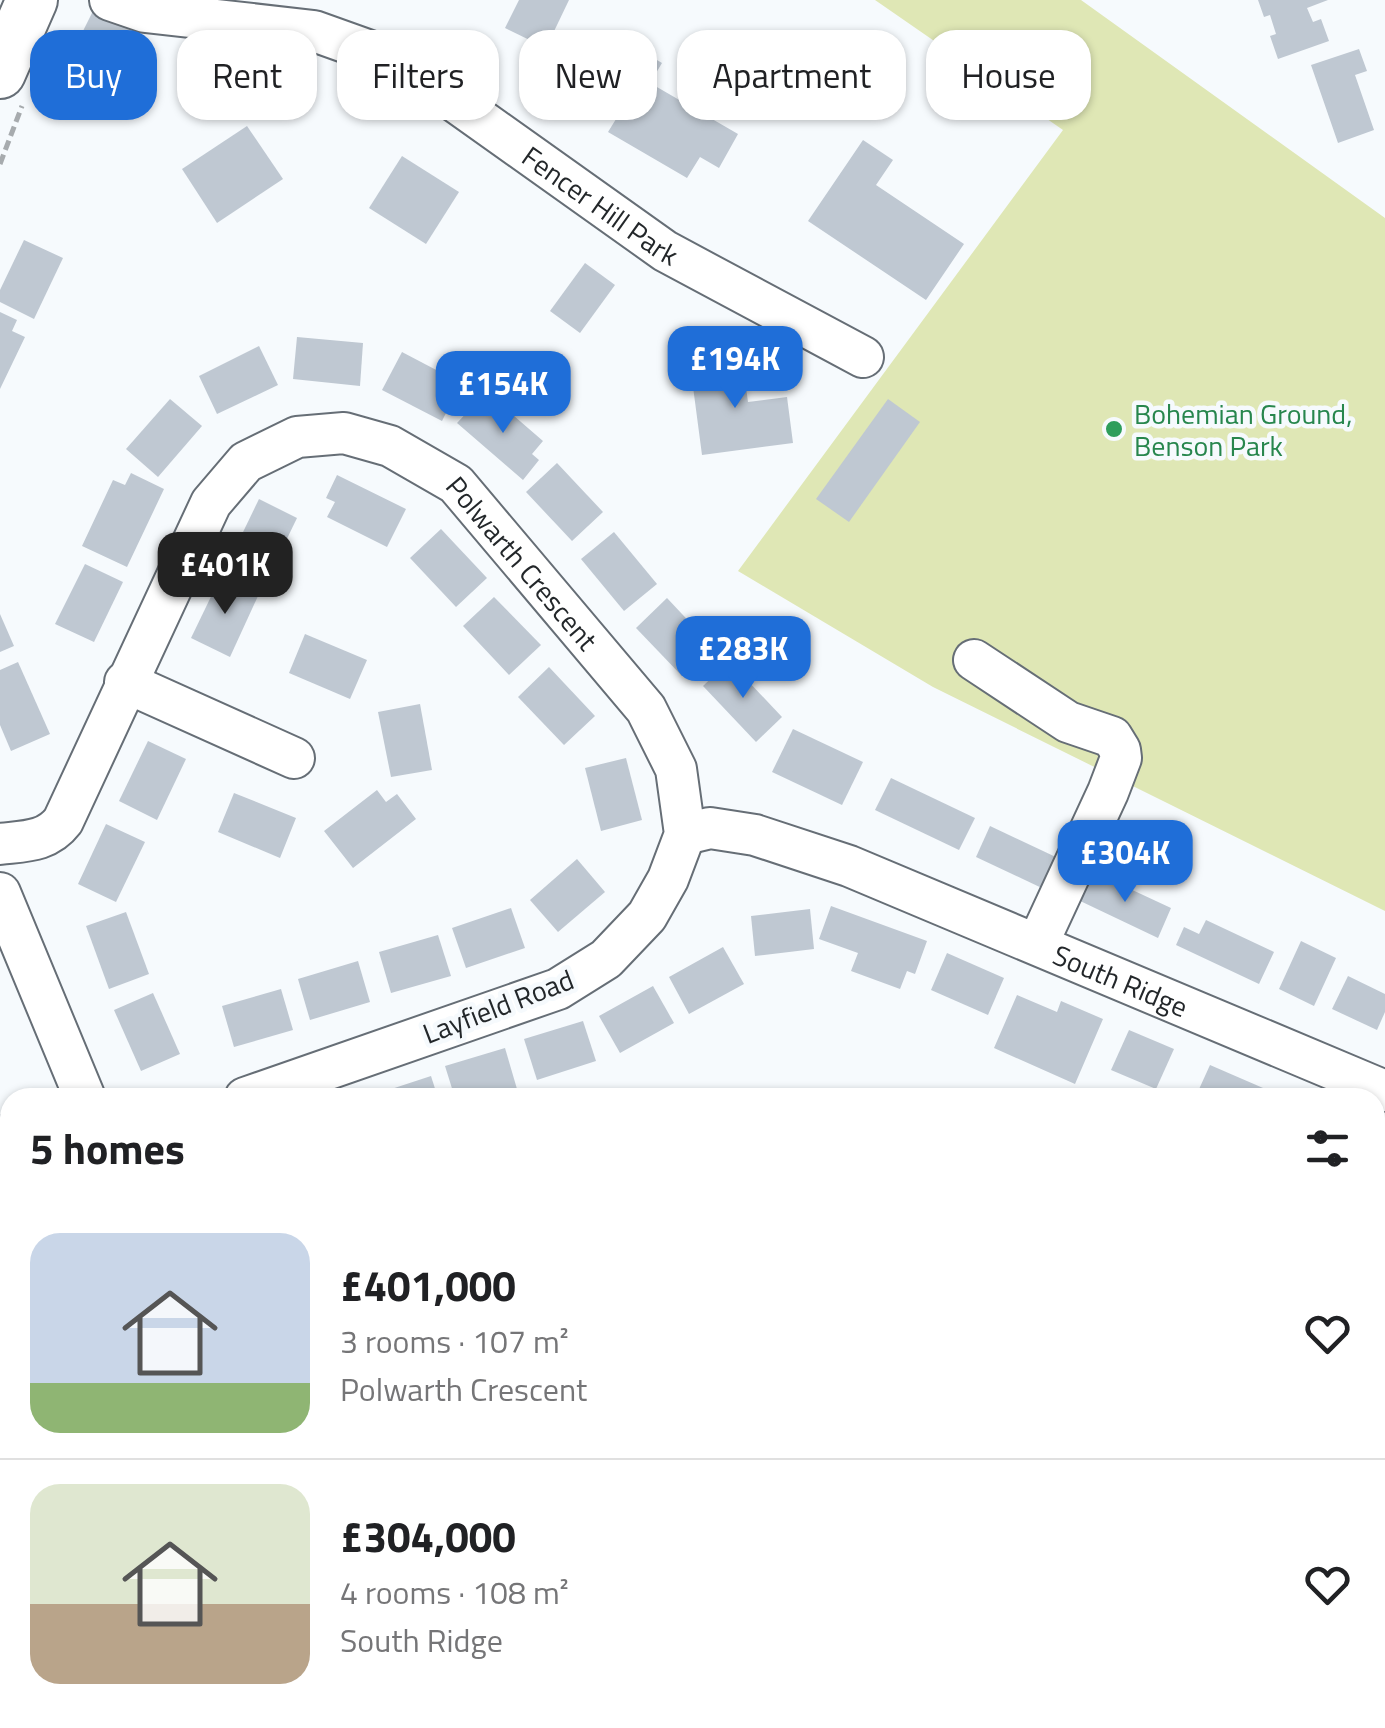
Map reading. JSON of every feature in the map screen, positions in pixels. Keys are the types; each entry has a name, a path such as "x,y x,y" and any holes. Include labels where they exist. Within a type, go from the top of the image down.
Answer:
{"main road":[{"path":"0,72 32,0"}],"street":[{"name":"Fencer Hill Park","path":"110,0 145,12 314,31 398,61 665,251 863,356"},
{"name":"Polwarth Crescent","path":"0,844 38,840 53,834 63,821 211,503 246,462 297,437 344,433 390,446 456,484 646,708 676,768 685,834"},
{"path":"974,660 1068,722 1112,737 1120,750 1108,792 1038,944"},
{"path":"125,682 294,758"},
{"name":"South Ridge","path":"685,834 710,828 755,835 849,866 1378,1088"},
{"name":"Layfield Road","path":"274,1088 558,989 606,959 647,916 668,879 685,834"},
{"path":"0,893 7,940 79,1088"}],"green space":[{"name":"Bohemian Ground, Benson Park","path":"875,0 1081,0 1385,218 1385,911 933,687 738,571 1063,130 1049,120 1091,120 1091,30 926,30 926,35"}],"building":[{"path":"519,0 569,0 555,30 519,30 519,35 505,28"},
{"path":"1258,0 1328,0 1307,8 1313,22 1321,19 1329,41 1278,59 1270,36 1276,34 1270,15 1264,17"},
{"path":"93,11 133,30 84,30"},
{"path":"1359,49 1367,71 1355,75 1374,130 1338,143 1311,65"},
{"path":"657,87 677,99 677,120 714,120 738,134 719,168 700,157 687,178 608,132 615,120 657,120"},
{"path":"247,126 283,179 217,223 182,169"},
{"path":"863,140 893,160 876,185 964,244 926,300 808,221"},
{"path":"402,156 459,192 426,244 369,208"},
{"path":"24,240 63,258 34,319 0,302 0,290"},
{"path":"585,263 615,285 580,333 550,311"},
{"path":"0,312 17,320 12,331 25,337 0,389"},
{"path":"297,337 363,343 360,386 293,379"},
{"path":"259,346 278,385 217,414 199,376"},
{"path":"402,352 461,383 442,421 382,390"},
{"path":"742,358 748,402 787,397 793,443 702,455 690,364"},
{"path":"492,397 543,441 532,454 539,460 523,480 457,423 473,406 480,411"},
{"path":"170,399 202,426 158,477 126,449"},
{"path":"888,399 920,422 849,522 816,499"},
{"path":"557,463 603,512 572,541 526,492"},
{"path":"131,473 164,489 127,567 82,546 113,480 125,485"},
{"path":"337,475 406,509 387,547 327,517 335,502 326,498"},
{"path":"259,499 297,518 268,578 230,559"},
{"path":"441,529 487,578 456,607 410,558"},
{"path":"614,532 657,584 624,611 581,559"},
{"path":"85,564 123,582 94,642 55,624"},
{"path":"220,578 258,596 230,657 191,638"},
{"path":"494,597 541,645 509,675 463,626"},
{"path":"667,598 713,647 682,676 636,628"},
{"path":"0,614 14,646 0,652"},
{"path":"305,634 367,660 350,699 289,673"},
{"path":"729,661 782,717 756,742 703,686"},
{"path":"18,662 50,734 11,751 0,725 0,670"},
{"path":"549,667 595,716 564,745 518,697"},
{"path":"420,704 432,770 391,777 378,712"},
{"path":"793,729 863,762 842,805 772,772"},
{"path":"148,741 186,759 157,820 119,801"},
{"path":"626,758 642,820 601,831 585,768"},
{"path":"891,778 975,818 959,850 875,810"},
{"path":"377,790 386,802 397,794 416,819 353,868 324,831"},
{"path":"234,793 296,818 280,858 218,832"},
{"path":"106,824 145,842 116,902 78,884"},
{"path":"990,826 1060,859 1046,890 976,857"},
{"path":"577,859 605,892 558,932 530,900"},
{"path":"1089,874 1171,908 1158,938 1076,899"},
{"path":"831,906 927,941 915,974 907,971 900,989 851,971 858,953 819,939"},
{"path":"511,908 525,948 466,968 452,928"},
{"path":"810,909 814,949 755,956 751,916"},
{"path":"126,912 149,974 109,989 86,926"},
{"path":"1206,920 1274,952 1259,984 1176,945 1184,927 1199,934"},
{"path":"438,935 451,976 391,993 379,952"},
{"path":"1301,941 1336,958 1314,1006 1279,989"},
{"path":"723,947 744,984 689,1014 669,977"},
{"path":"947,953 1004,978 988,1015 931,990"},
{"path":"358,961 370,1002 310,1020 298,979"},
{"path":"1348,976 1385,994 1385,1012 1377,1030 1332,1009"},
{"path":"653,986 674,1023 620,1053 599,1016"},
{"path":"281,989 293,1030 234,1047 222,1006"},
{"path":"153,993 180,1054 141,1071 114,1010"},
{"path":"1017,995 1057,1012 1061,1001 1103,1019 1075,1084 994,1048"},
{"path":"583,1021 596,1061 537,1080 524,1039"},
{"path":"1129,1030 1174,1049 1156,1088 1111,1070"},
{"path":"505,1048 517,1088 452,1088 445,1066"},
{"path":"1210,1065 1263,1088 1200,1088"},
{"path":"431,1076 435,1088 394,1088"}],"place":[{"name":"Bohemian Ground, Benson Park","path":"1114,429"}]}
